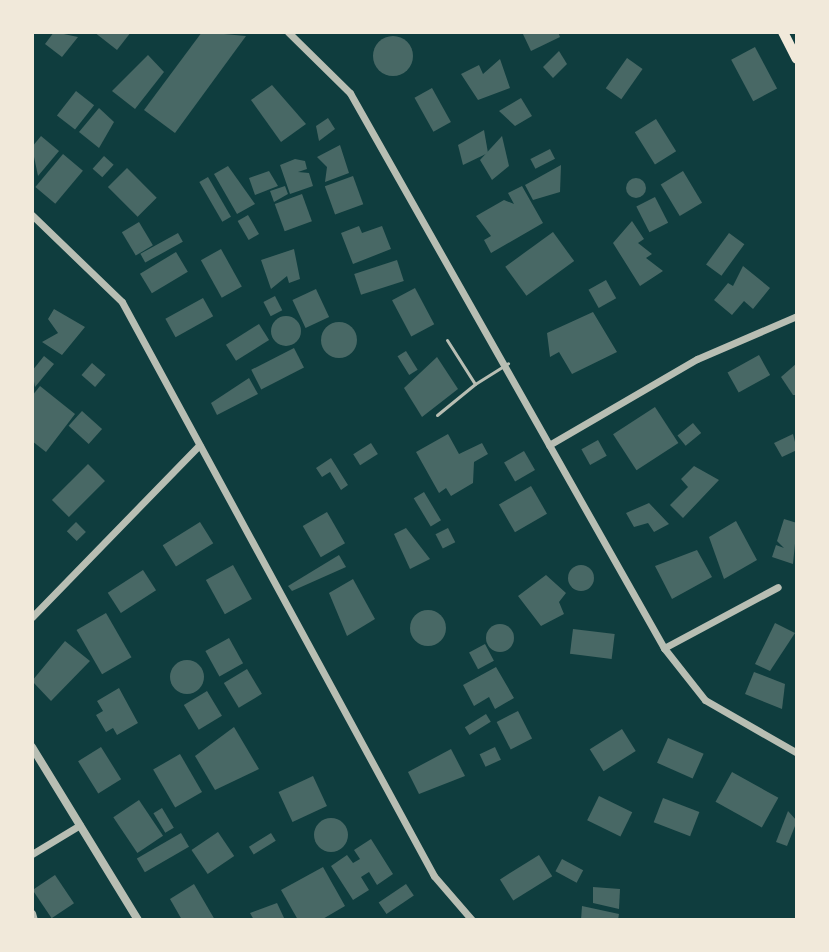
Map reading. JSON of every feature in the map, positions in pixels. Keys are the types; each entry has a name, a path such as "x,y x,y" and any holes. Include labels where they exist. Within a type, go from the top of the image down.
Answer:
{"main road":[{"path":"783,32 797,59"}],"street":[{"path":"288,32 350,93 508,363 549,445 664,648 705,700 797,753"},
{"path":"32,215 122,302 434,876 472,920"},
{"path":"549,445 697,359 797,316"},
{"path":"32,617 199,445"},
{"path":"664,648 778,587"},
{"path":"32,747 138,920"},
{"path":"32,854 80,825"},
{"path":"32,913 34,920"}],"lane":[{"path":"447,340 475,384"},
{"path":"437,415 475,384 508,363"}],"building":[{"path":"54,32 78,37 62,57 45,44"},
{"path":"94,32 131,32 117,50"},
{"path":"202,32 246,36 175,133 144,110"},
{"path":"522,32 558,32 560,37 531,51"},
{"path":"393,36 407,42 413,56 407,70 393,76 379,70 373,56 379,42"},
{"path":"755,47 777,88 753,101 731,60"},
{"path":"559,51 567,64 553,78 543,67"},
{"path":"148,55 164,72 135,109 112,91"},
{"path":"627,58 643,69 621,99 606,88"},
{"path":"500,59 510,88 478,100 461,74 479,65 483,74"},
{"path":"272,85 306,124 281,142 251,100"},
{"path":"432,88 451,122 433,132 415,98"},
{"path":"76,91 94,105 75,130 57,115"},
{"path":"521,98 532,116 515,126 499,111"},
{"path":"99,108 114,122 99,148 79,132"},
{"path":"328,118 335,129 319,141 316,126"},
{"path":"656,119 676,151 655,164 635,132"},
{"path":"484,130 488,153 463,165 458,145"},
{"path":"41,136 59,151 38,176 32,147"},
{"path":"502,136 509,166 492,180 480,160"},
{"path":"340,145 349,173 325,182 327,167 317,157"},
{"path":"550,149 555,159 535,169 530,159"},
{"path":"63,154 83,171 55,204 35,187"},
{"path":"104,156 114,165 102,177 93,169"},
{"path":"295,159 305,161 307,169 298,172 309,173 313,186 290,194 280,165"},
{"path":"561,165 560,192 533,200 525,185"},
{"path":"228,166 255,204 237,214 214,174"},
{"path":"127,168 157,198 138,217 108,187"},
{"path":"269,171 278,186 255,195 249,178"},
{"path":"683,171 702,203 680,216 661,184"},
{"path":"353,176 363,204 335,214 325,186"},
{"path":"208,177 231,217 222,222 199,182"},
{"path":"636,178 643,181 646,188 643,195 636,198 629,195 626,188 629,181"},
{"path":"285,186 288,194 274,202 270,191"},
{"path":"522,186 543,223 491,253 484,240 491,236 476,216 504,200 514,204 508,193"},
{"path":"302,194 312,221 285,231 275,204"},
{"path":"655,197 668,223 649,232 636,207"},
{"path":"248,215 259,234 249,240 238,221"},
{"path":"632,221 644,239 638,243 652,254 646,258 663,271 640,286 613,243"},
{"path":"139,222 153,245 136,255 122,232"},
{"path":"359,226 362,233 382,226 391,249 353,264 341,233"},
{"path":"553,232 574,261 526,296 505,267"},
{"path":"178,233 183,242 145,263 140,254"},
{"path":"729,233 744,244 721,276 706,265"},
{"path":"221,249 242,287 222,298 201,260"},
{"path":"294,249 300,279 289,283 287,276 271,289 261,260"},
{"path":"176,252 188,272 152,293 140,274"},
{"path":"397,260 404,281 361,295 354,274"},
{"path":"743,266 770,288 753,309 744,301 732,315 714,300 728,283 733,286"},
{"path":"606,280 616,298 599,308 589,290"},
{"path":"415,288 434,324 411,336 392,300"},
{"path":"316,289 329,317 306,328 292,300"},
{"path":"275,296 282,310 271,316 263,302"},
{"path":"203,298 213,316 176,337 165,319"},
{"path":"54,309 85,327 62,355 42,342 58,333 48,319"},
{"path":"593,312 617,352 572,374 559,352 550,357 547,333"},
{"path":"286,316 297,320 301,331 297,342 286,346 275,342 271,331 275,320"},
{"path":"339,322 352,327 357,340 352,353 339,358 326,353 321,340 326,327"},
{"path":"259,324 269,340 236,361 226,345"},
{"path":"294,348 304,368 261,389 251,370"},
{"path":"406,351 418,370 409,375 398,356"},
{"path":"759,355 770,375 739,393 728,372"},
{"path":"44,356 54,364 35,387 32,371"},
{"path":"437,357 458,389 422,417 404,388"},
{"path":"92,363 106,375 95,387 82,375"},
{"path":"797,363 797,395 793,395 781,377"},
{"path":"249,378 258,394 217,415 211,403"},
{"path":"40,386 75,414 46,452 32,441 32,396"},
{"path":"655,407 678,443 636,470 613,434"},
{"path":"82,411 102,429 89,444 69,426"},
{"path":"693,423 701,433 686,446 677,436"},
{"path":"448,434 459,454 482,443 488,454 474,462 473,483 451,496 446,488 439,493 416,452"},
{"path":"793,434 797,450 782,457 774,443"},
{"path":"598,440 607,456 590,465 581,449"},
{"path":"371,443 378,454 360,465 353,454"},
{"path":"524,451 535,470 515,482 504,463"},
{"path":"331,458 348,485 341,490 330,472 322,477 316,468"},
{"path":"88,464 105,481 69,517 52,500"},
{"path":"694,466 719,480 683,518 670,505 688,487 681,479"},
{"path":"531,486 547,514 515,532 499,505"},
{"path":"424,492 441,520 431,526 414,498"},
{"path":"649,503 669,524 654,532 648,523 634,527 626,513"},
{"path":"327,512 345,543 321,557 303,526"},
{"path":"784,519 797,523 793,564 772,557 776,545 784,548 777,541"},
{"path":"736,521 757,560 724,579 709,537"},
{"path":"76,522 86,532 77,541 67,531"},
{"path":"200,522 213,543 176,567 163,545"},
{"path":"406,528 430,559 410,569 394,534"},
{"path":"448,528 455,542 443,549 436,534"},
{"path":"697,550 712,577 672,599 655,566"},
{"path":"339,555 346,567 292,591 288,586"},
{"path":"233,565 252,599 225,614 206,580"},
{"path":"581,565 590,569 594,578 590,587 581,591 572,587 568,578 572,569"},
{"path":"143,570 156,590 121,613 108,593"},
{"path":"546,575 566,593 559,602 564,614 541,626 518,596"},
{"path":"353,579 375,619 347,636 329,593"},
{"path":"428,610 441,615 446,628 441,641 428,646 415,641 410,628 415,615"},
{"path":"106,613 132,657 102,674 77,630"},
{"path":"775,623 795,633 770,671 755,664"},
{"path":"500,624 510,628 514,638 510,648 500,652 490,648 486,638 490,628"},
{"path":"573,629 615,634 612,659 570,654"},
{"path":"229,638 243,663 219,676 205,651"},
{"path":"65,641 90,661 51,701 32,681"},
{"path":"485,644 494,661 478,669 469,652"},
{"path":"187,660 199,665 204,677 199,689 187,694 175,689 170,677 175,665"},
{"path":"496,667 514,698 495,709 489,697 474,706 463,685"},
{"path":"247,669 262,694 239,708 224,683"},
{"path":"754,672 785,684 782,709 745,694"},
{"path":"119,688 138,723 117,735 113,728 106,732 96,715 103,711 97,701"},
{"path":"207,691 222,716 199,730 184,705"},
{"path":"518,711 532,739 511,750 497,722"},
{"path":"486,714 491,722 470,735 465,727"},
{"path":"234,727 259,769 215,790 195,756"},
{"path":"622,729 636,751 604,771 590,749"},
{"path":"668,738 704,754 693,779 657,763"},
{"path":"101,747 121,779 98,794 78,761"},
{"path":"495,747 501,760 486,767 480,754"},
{"path":"451,749 465,776 419,794 408,772"},
{"path":"180,754 202,792 175,808 153,770"},
{"path":"732,772 778,798 762,827 716,802"},
{"path":"313,776 327,806 293,822 279,792"},
{"path":"599,796 632,812 620,836 587,820"},
{"path":"663,798 699,812 690,836 654,822"},
{"path":"139,800 163,836 137,853 113,817"},
{"path":"162,808 174,828 165,833 153,813"},
{"path":"788,811 797,821 787,846 776,842"},
{"path":"331,818 343,823 348,835 343,847 331,852 319,847 314,835 319,823"},
{"path":"218,832 234,856 208,874 191,850"},
{"path":"181,833 189,847 145,872 137,858"},
{"path":"271,833 276,841 254,854 249,847"},
{"path":"371,839 393,874 377,885 369,872 361,877 369,890 353,900 331,866 347,855 353,863 360,859 354,850"},
{"path":"539,855 552,876 513,901 500,879"},
{"path":"562,859 583,870 577,883 555,871"},
{"path":"323,867 345,906 321,920 298,920 281,890"},
{"path":"55,875 74,903 52,918 33,890"},
{"path":"194,884 215,920 182,920 170,899"},
{"path":"406,884 414,896 386,914 379,902"},
{"path":"593,887 620,889 619,909 593,903"},
{"path":"277,903 285,920 254,920 250,913"},
{"path":"582,906 619,914 618,920 581,920"}]}
